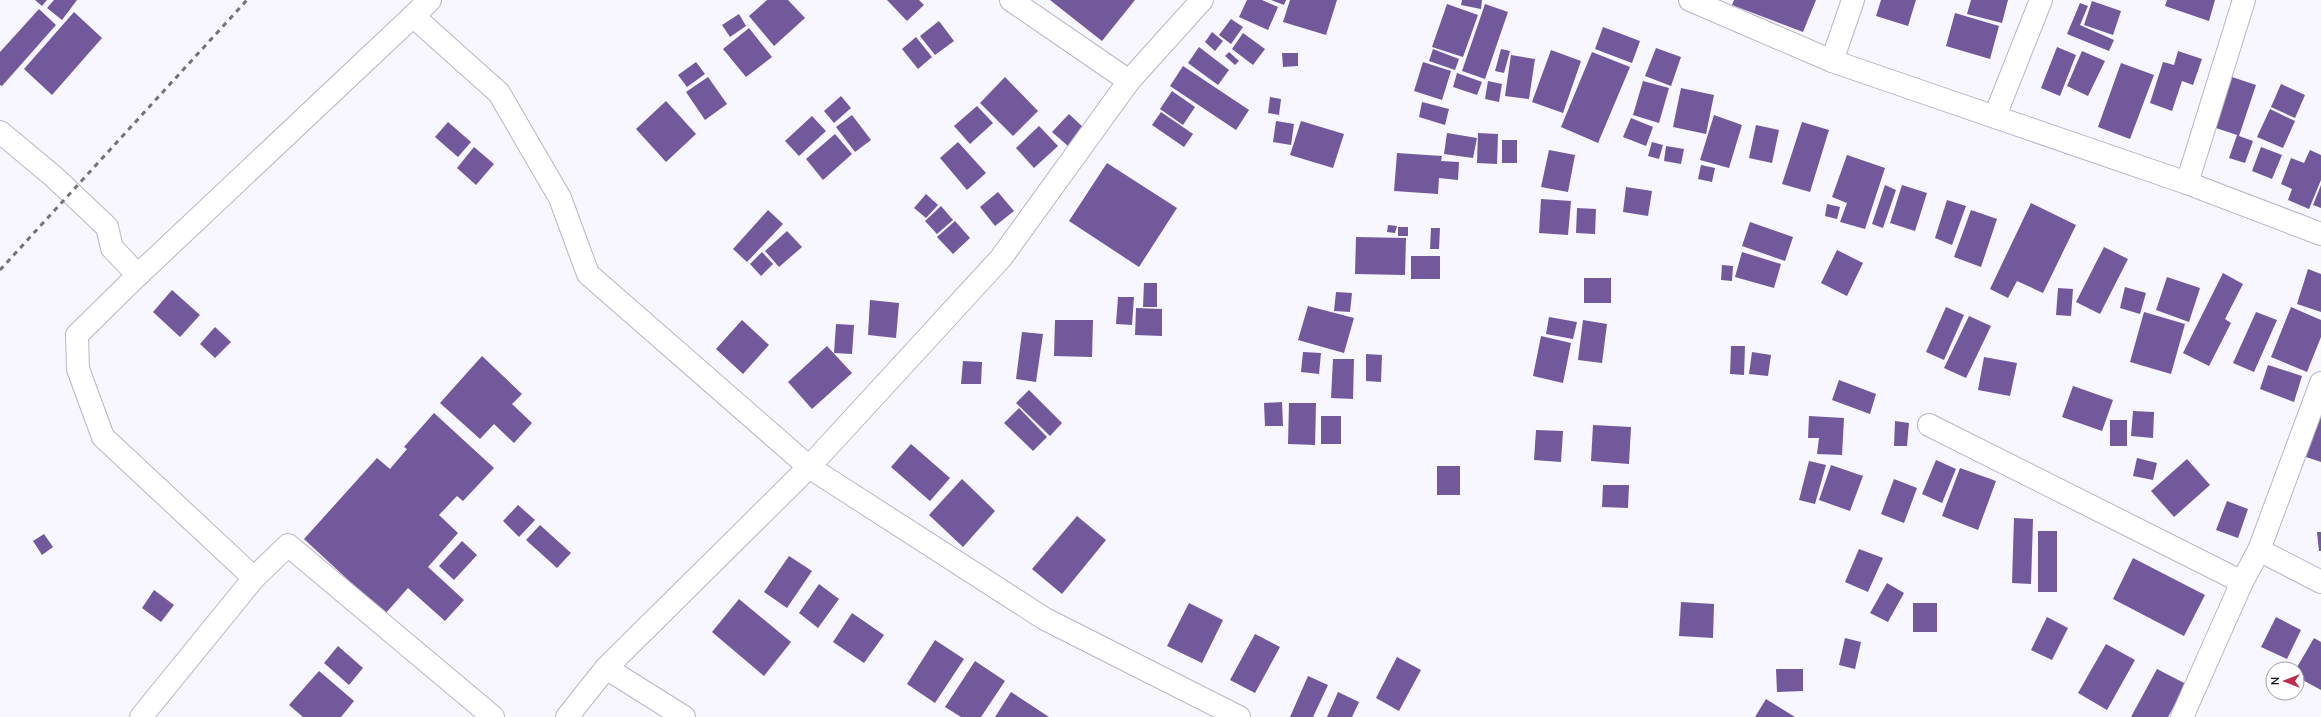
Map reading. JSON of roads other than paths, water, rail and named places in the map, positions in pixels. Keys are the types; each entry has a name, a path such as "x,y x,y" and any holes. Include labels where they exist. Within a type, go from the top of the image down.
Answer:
{"street":[{"path":"254,578 103,437 78,369 77,335 138,275 430,0"},
{"path":"1011,0 1129,81"},
{"path":"567,717 606,668 809,467 1001,258 1129,81 1202,0"},
{"path":"1690,0 1832,61 2187,183 2321,234"},
{"path":"1832,61 1853,0"},
{"path":"1995,116 2042,0"},
{"path":"2187,183 2244,0"},
{"path":"413,16 499,93 560,198 588,274 809,467 1045,619 1239,717"},
{"path":"0,132 53,176 107,227 112,248 138,275"},
{"path":"2183,717 2242,582 2259,550 2321,383"},
{"path":"1929,425 2242,582"},
{"path":"142,717 254,578 288,545 493,717"},
{"path":"2259,550 2321,582"},
{"path":"606,668 684,717"}],"railway":[{"path":"0,270 247,0"}]}
